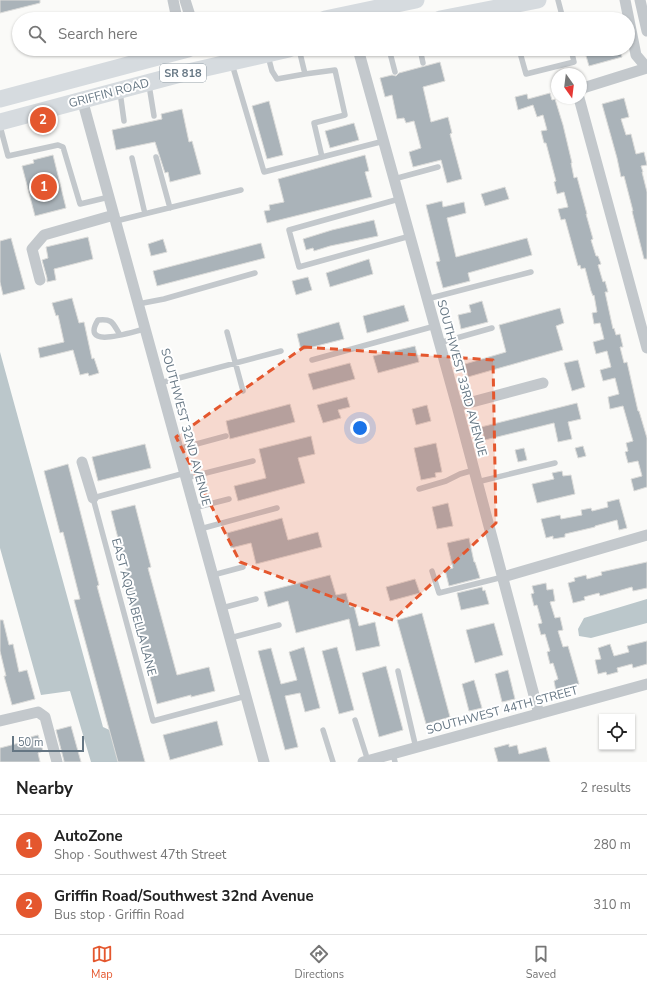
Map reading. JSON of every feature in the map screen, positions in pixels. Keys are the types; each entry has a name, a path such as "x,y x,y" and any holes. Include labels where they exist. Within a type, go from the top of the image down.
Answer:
{"main road":[{"path":"357,12 393,2 416,0"},
{"path":"476,12 538,0"},
{"path":"377,12 393,2"},
{"name":"GRIFFIN ROAD","path":"0,99 160,56"},
{"name":"GRIFFIN ROAD","path":"0,122 82,99 258,56"},
{"path":"82,99 96,81 130,64"}],"street":[{"path":"173,0 176,12"},
{"path":"185,0 189,12"},
{"path":"625,0 627,12"},
{"path":"640,0 647,31"},
{"path":"587,86 647,68 636,55 635,50"},
{"name":"SOUTHWEST 33RD AVENUE","path":"360,56 457,406 539,714"},
{"name":"SOUTHWEST 32ND AVENUE","path":"82,99 264,762"},
{"path":"581,104 647,348"},
{"path":"40,280 32,249 44,235 115,218"},
{"path":"457,406 543,383"},
{"path":"82,462 93,498"},
{"path":"503,577 647,535"},
{"name":"SOUTHWEST 44TH STREET","path":"366,762 394,758 416,748 647,684"},
{"path":"0,721 38,712 44,717 57,762"}],"lane":[{"path":"558,0 561,12"},
{"path":"635,19 645,17"},
{"path":"268,56 272,71 277,79 335,70 345,115 314,123 322,157"},
{"path":"301,56 305,74"},
{"path":"391,56 395,72"},
{"path":"422,56 423,63"},
{"path":"521,56 526,74 574,62 572,56"},
{"path":"232,62 264,172 384,141"},
{"path":"149,82 154,116"},
{"path":"119,90 124,121"},
{"path":"0,126 8,156 58,145 63,147 80,204 109,197"},
{"path":"156,156 170,208"},
{"path":"132,158 145,214"},
{"path":"394,179 438,167"},
{"path":"115,218 145,214 241,190"},
{"path":"400,199 289,230 299,267 410,236"},
{"path":"427,300 531,272"},
{"path":"138,304 164,299 255,273"},
{"path":"120,335 112,321 107,319 98,320 95,325 95,332 98,337 109,338 120,335 145,328"},
{"path":"312,360 435,326"},
{"path":"439,343 492,328"},
{"path":"227,332 243,391"},
{"path":"160,383 281,351"},
{"path":"178,449 226,436"},
{"path":"93,498 253,460"},
{"path":"477,482 555,463"},
{"path":"419,489 446,481 460,474 474,470"},
{"name":"EAST AQUA BELLA LANE","path":"93,498 153,721 246,696"},
{"path":"194,508 229,499"},
{"path":"200,529 277,508"},
{"path":"213,575 243,566"},
{"path":"432,571 439,593 503,577"},
{"path":"222,608 256,599"},
{"path":"230,638 279,625"},
{"path":"398,671 416,748"},
{"path":"355,720 366,762"},
{"path":"323,730 333,762"}],"highlighted area":[{"path":"304,347 493,360 496,523 393,620 240,562 176,437"}],"shaded area":[{"path":"0,352 103,727 116,733 124,762 91,762 70,691 41,695 0,548"},
{"path":"647,599 647,623 591,638 579,636 578,629 584,618"}],"building":[{"path":"0,0 40,0 40,3 0,13"},
{"path":"586,56 622,56 622,57 589,66"},
{"path":"440,62 445,81 423,87 431,122 448,117 452,133 450,134 462,179 447,183 441,160 413,167 409,152 421,148 414,121 406,123 404,118 397,119 392,95 385,97 380,78 392,75 396,76 399,73"},
{"path":"550,93 551,104 557,104 572,163 574,178 577,177 587,214 593,239 591,240 596,256 598,256 601,264 598,265 603,282 605,281 608,292 605,292 613,329 614,328 616,335 620,334 623,347 620,347 624,363 627,362 638,411 647,438 647,487 634,491 631,479 642,476 638,461 628,463 625,452 628,451 626,443 633,441 623,406 610,409 608,397 619,394 615,378 603,381 600,370 611,367 607,351 596,354 593,342 604,339 600,323 594,324 592,313 597,312 594,295 593,296 591,291 585,268 581,269 580,265 578,266 565,219 561,220 558,209 568,207 564,192 557,194 554,182 556,181 546,143 544,143 541,131 547,130 543,115 537,117 533,105 518,110 515,97 527,94 528,99"},
{"path":"624,98 629,117 621,119 626,135 631,134 636,154 644,152 647,165 641,166 647,192 647,259 644,259 624,176 621,177 602,104"},
{"path":"269,101 283,155 267,159 252,106"},
{"path":"182,109 189,142 192,141 201,174 170,182 168,172 165,173 155,142 116,150 112,130 162,119 161,114"},
{"path":"354,123 359,140 330,148 325,131"},
{"path":"53,155 66,208 35,216 22,166 34,163 33,160"},
{"path":"365,155 369,171 365,172 372,197 267,223 264,211 270,210 269,205 284,202 278,179"},
{"path":"505,187 509,199 485,206 481,194"},
{"path":"442,201 443,207 464,202 466,213 447,218 456,257 527,238 532,255 468,273 470,281 443,288 436,262 440,261 426,205"},
{"path":"374,220 378,236 330,246 314,251 313,248 306,250 303,239"},
{"path":"88,237 93,259 54,269 56,280 47,282 42,260 48,258 46,247"},
{"path":"11,238 25,289 3,295 0,282 0,241"},
{"path":"163,239 167,252 151,256 148,244"},
{"path":"261,243 265,258 157,286 153,271"},
{"path":"369,259 373,274 330,287 326,273"},
{"path":"308,277 312,290 296,295 292,281"},
{"path":"72,298 79,323 84,322 92,359 94,358 99,373 89,376 88,373 80,375 73,350 40,358 38,348 64,342 58,315 56,316 52,303"},
{"path":"482,301 488,322 461,329 458,315 471,312 469,305"},
{"path":"404,305 409,321 367,333 363,316"},
{"path":"560,308 564,323 556,326 563,350 468,377 465,364 506,352 499,325"},
{"path":"339,322 344,339 301,350 297,334"},
{"path":"415,346 419,362 378,373 373,356"},
{"path":"578,360 585,387 572,391 564,363"},
{"path":"350,363 355,379 313,390 308,374"},
{"path":"347,397 350,407 338,410 341,418 323,423 317,405"},
{"path":"577,403 581,419 568,422 572,439 558,442 554,423 485,440 481,427"},
{"path":"290,404 295,422 230,439 226,421"},
{"path":"427,405 431,421 416,425 412,409"},
{"path":"311,436 315,454 298,458 305,483 238,501 234,486 266,478 259,449"},
{"path":"436,443 442,472 435,473 436,477 421,480 414,448"},
{"path":"145,444 151,468 98,481 92,457"},
{"path":"583,446 586,456 578,458 575,448"},
{"path":"524,448 527,460 518,462 515,450"},
{"path":"68,464 99,585 97,586 145,762 118,762 74,600 80,599 63,532 60,533 44,471"},
{"path":"562,471 563,476 571,475 575,494 537,503 532,484 554,479 552,473"},
{"path":"619,499 627,528 619,530 617,520 565,534 565,537 553,539 553,536 546,538 541,519 560,515 561,519 582,515 581,510 591,508 592,511 608,507 607,502"},
{"path":"448,503 453,526 437,529 432,507"},
{"path":"135,505 151,567 148,568 177,675 209,667 215,691 191,697 191,695 157,704 125,582 129,581 111,511"},
{"path":"282,518 288,540 318,532 322,547 256,564 251,543 231,548 227,533"},
{"path":"469,538 474,562 480,578 449,586 445,570 453,568 447,543"},
{"path":"647,562 647,588 633,591 632,587 600,596 599,593 584,597 585,600 573,603 568,583 575,581 574,578 586,575 587,579 602,575 601,572"},
{"path":"330,575 336,595 346,593 350,607 354,606 359,626 375,622 380,646 356,651 349,619 296,633 288,601 268,607 264,592"},
{"path":"415,579 420,593 390,601 386,587"},
{"path":"546,583 547,590 553,589 555,601 550,602 555,618 560,617 563,630 558,631 563,647 568,646 579,684 556,691 554,681 558,679 553,663 550,664 547,652 550,651 545,634 541,635 538,624 542,623 537,605 534,606 531,594 534,593 532,586"},
{"path":"482,587 483,591 485,590 489,604 461,610 457,593"},
{"path":"422,613 450,717 426,724 397,620"},
{"path":"0,620 3,620 9,645 13,644 19,672 27,670 35,699 12,705 4,676 6,676 0,651"},
{"path":"494,623 503,655 475,663 466,630"},
{"path":"647,641 647,664 633,668 632,664 617,668 618,672 607,675 606,672 598,674 595,660 601,659 598,648 610,644 614,656 629,652 627,646"},
{"path":"304,647 320,708 305,712 300,693 285,696 298,747 285,750 258,651 271,648 281,684 297,680 289,652"},
{"path":"337,647 354,710 339,714 322,651"},
{"path":"386,666 403,730 379,737 362,673"},
{"path":"508,670 515,699 502,702 495,674"},
{"path":"474,680 482,708 469,711 462,684"},
{"path":"217,721 223,745 170,760 163,735"},
{"path":"71,726 81,762 64,762 56,730"},
{"path":"38,735 43,751 38,753 40,762 0,762 0,748 19,743 19,740"},
{"path":"509,744 509,747 517,745 519,754 546,747 550,762 498,762 494,748"}],"place":[{"name":"Griffin Road/Southwest 32nd Avenue","path":"43,120"},
{"name":"AutoZone","path":"44,187"}]}
